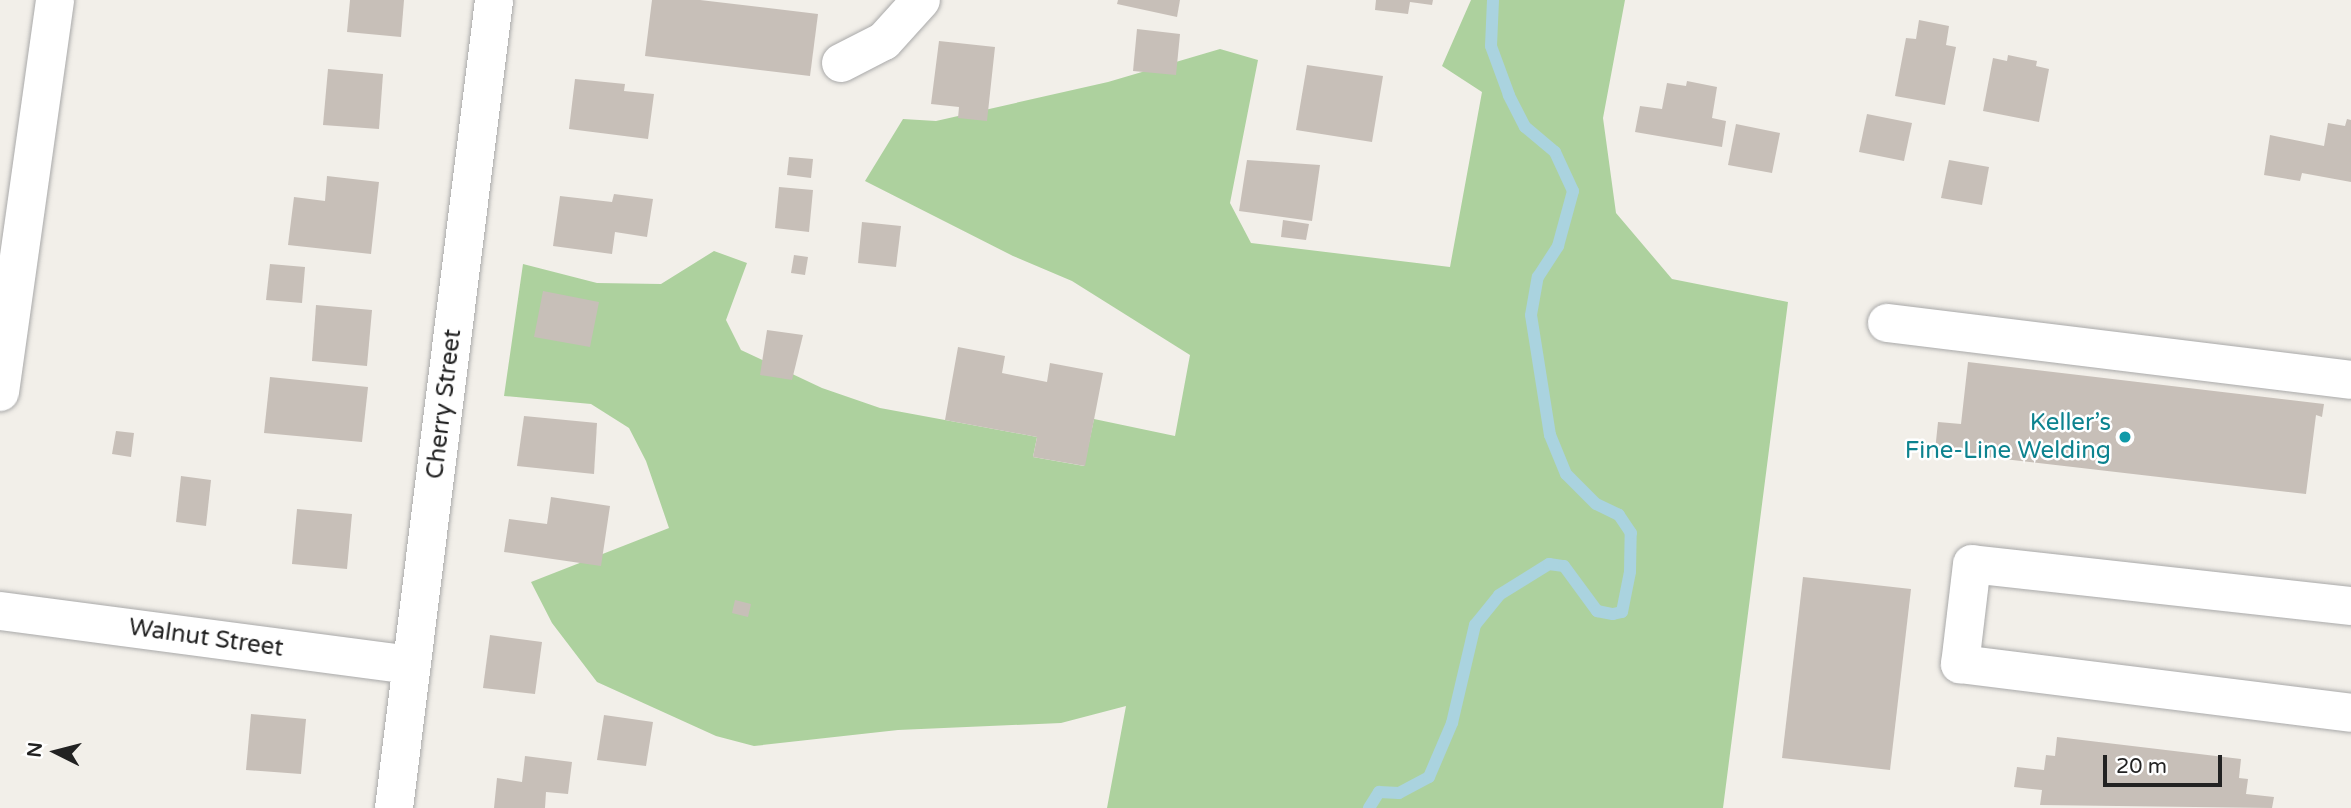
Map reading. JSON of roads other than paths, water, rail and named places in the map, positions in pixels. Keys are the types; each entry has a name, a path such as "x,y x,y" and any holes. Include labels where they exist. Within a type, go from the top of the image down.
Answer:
{"street":[{"path":"0,392 55,0"},
{"name":"Cherry Street","path":"394,808 494,0"},
{"path":"841,63 884,41 921,0"},
{"path":"1887,323 2351,380"},
{"path":"2351,606 1972,564 1960,664 2351,713"},
{"name":"Walnut Street","path":"0,611 411,665"}],"waterway":[{"path":"1369,808 1379,792 1399,793 1429,777 1452,723 1475,625 1499,595 1549,564 1564,566 1597,611 1613,614 1622,612 1630,572 1631,533 1619,515 1596,504 1566,474 1550,435 1531,315 1538,277 1558,246 1573,191 1555,152 1525,127 1509,95 1491,46 1493,0"}],"place":[{"name":"Keller’s Fine-Line Welding","path":"2125,437"}]}
